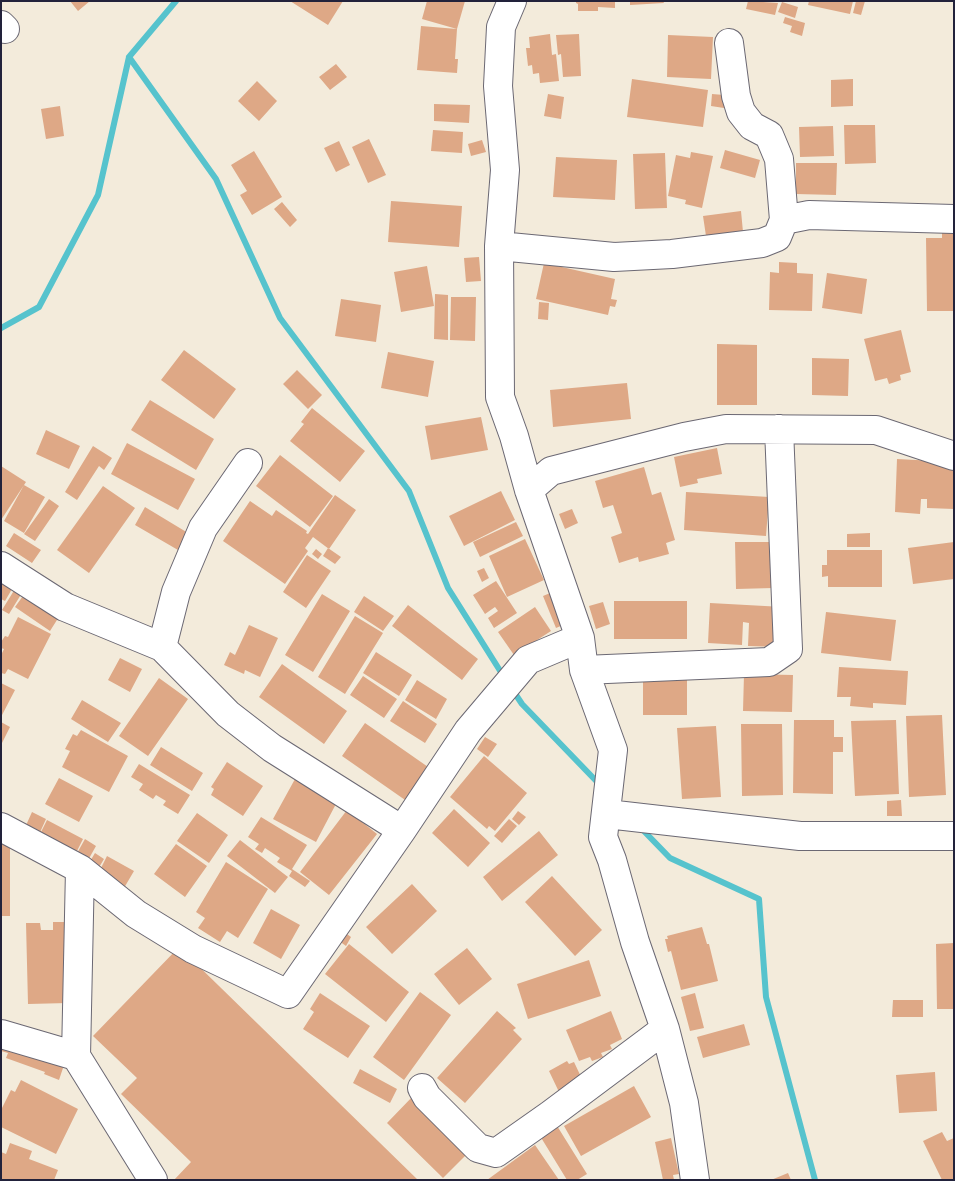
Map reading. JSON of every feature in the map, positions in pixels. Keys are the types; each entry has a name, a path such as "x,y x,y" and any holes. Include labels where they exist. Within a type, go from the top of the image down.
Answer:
{"street":[{"path":"512,1 501,27 498,86 505,170 499,246 500,397 514,436 529,490 580,638 584,670 613,750 603,837 612,860 635,942 665,1029 684,1103 695,1180"},
{"path":"499,246 614,256 672,254 762,243 777,237 784,220 779,159 769,135 752,126 741,112 736,96 729,43"},
{"path":"784,220 809,215 954,219"},
{"path":"529,490 551,471 726,429 876,430 954,456"},
{"path":"584,670 769,662 788,649 779,429"},
{"path":"162,646 176,592 203,528 248,463"},
{"path":"1,566 65,607 162,646 228,714 272,748 402,830"},
{"path":"1,827 80,869 136,914 193,950 288,994 468,731 528,660 580,638"},
{"path":"607,814 800,836 954,836"},
{"path":"80,869 76,1056 153,1180"},
{"path":"422,1088 426,1097 478,1148 496,1153 550,1116 665,1029"},
{"path":"1,1034 76,1056"}],"building":[{"path":"70,1 90,1 78,11"},
{"path":"290,1 343,1 328,25"},
{"path":"427,1 465,1 457,29 422,19"},
{"path":"576,1 615,1 615,8 598,7 598,11 578,11"},
{"path":"630,1 663,1 664,3 630,5"},
{"path":"748,1 778,3 775,15 746,9"},
{"path":"809,1 853,1 850,14 808,5"},
{"path":"856,1 865,1 861,15 853,13"},
{"path":"782,2 798,7 795,18 778,12"},
{"path":"785,17 805,23 802,36 790,32 792,26 783,23"},
{"path":"421,26 457,29 455,59 458,59 457,73 417,70"},
{"path":"550,34 552,55 556,54 559,81 540,83 539,73 533,74 532,65 528,66 526,48 530,48 529,37"},
{"path":"579,34 581,76 563,77 561,54 558,55 556,35"},
{"path":"668,35 713,37 711,79 667,77"},
{"path":"336,64 347,77 330,90 319,77"},
{"path":"632,79 708,90 703,127 627,117"},
{"path":"853,79 853,106 831,107 831,80"},
{"path":"257,81 277,101 259,121 238,101"},
{"path":"548,94 564,97 561,119 544,116"},
{"path":"712,94 724,95 724,108 711,106"},
{"path":"434,104 470,105 469,123 434,121"},
{"path":"60,106 64,136 46,139 41,109"},
{"path":"844,125 875,125 876,163 845,164"},
{"path":"833,126 834,156 800,157 799,127"},
{"path":"433,130 463,132 462,153 431,151"},
{"path":"369,139 386,175 368,183 352,147"},
{"path":"482,140 486,152 471,156 468,144"},
{"path":"339,141 350,165 336,172 324,148"},
{"path":"725,150 760,160 755,178 720,168"},
{"path":"254,151 282,197 252,215 240,195 247,191 231,165"},
{"path":"691,152 713,156 702,208 685,204 686,200 668,196 676,155 690,158"},
{"path":"665,153 667,208 635,209 633,154"},
{"path":"556,157 617,160 615,200 553,197"},
{"path":"796,163 837,163 836,195 796,194"},
{"path":"391,201 462,206 459,247 388,242"},
{"path":"282,202 297,220 290,227 274,209"},
{"path":"741,211 743,232 706,236 703,216"},
{"path":"942,233 954,233 954,311 927,311 926,238 942,238"},
{"path":"479,257 481,281 466,282 464,258"},
{"path":"779,262 797,263 797,273 813,274 812,311 769,310 770,272 779,273"},
{"path":"544,263 615,279 611,299 617,300 615,307 610,306 608,315 536,299"},
{"path":"427,266 434,306 401,312 394,272"},
{"path":"827,273 867,279 862,314 822,308"},
{"path":"435,294 448,295 448,340 434,339"},
{"path":"451,297 476,297 475,341 450,340"},
{"path":"341,299 381,305 376,342 335,336"},
{"path":"539,302 549,303 548,320 538,319"},
{"path":"901,330 911,372 900,375 901,380 889,384 887,378 875,381 864,339"},
{"path":"717,344 757,345 757,405 717,405"},
{"path":"184,350 236,389 214,419 161,380"},
{"path":"388,352 434,361 428,397 381,388"},
{"path":"812,358 849,359 848,396 812,395"},
{"path":"297,370 322,395 308,409 283,384"},
{"path":"627,383 631,419 553,427 550,390"},
{"path":"150,400 214,439 196,470 131,430"},
{"path":"312,408 365,451 340,482 290,441 304,424 301,422"},
{"path":"481,417 488,450 431,460 425,426"},
{"path":"46,430 80,446 69,469 36,454"},
{"path":"127,443 195,479 178,510 111,474"},
{"path":"93,446 112,458 104,470 99,466 77,500 65,492"},
{"path":"717,448 722,474 697,479 698,483 680,487 674,457"},
{"path":"280,455 333,496 310,527 256,486"},
{"path":"897,459 954,462 954,509 927,508 927,499 921,499 920,514 895,512"},
{"path":"1,466 26,482 1,520"},
{"path":"644,467 652,495 661,492 675,540 666,543 669,554 639,562 638,557 619,563 611,537 622,533 613,505 603,508 595,481"},
{"path":"24,485 45,497 24,533 4,521"},
{"path":"103,486 135,508 89,573 57,550"},
{"path":"501,491 515,520 464,546 449,516"},
{"path":"686,492 769,497 766,536 684,530"},
{"path":"335,495 356,510 329,549 313,537 305,548 308,551 285,584 223,541 250,501 272,516 276,510 307,531 306,533 308,534"},
{"path":"49,499 59,506 35,541 24,534"},
{"path":"145,507 188,533 178,550 135,525"},
{"path":"572,509 578,523 565,529 559,514"},
{"path":"516,522 523,536 480,557 473,542"},
{"path":"14,533 41,550 32,563 6,546"},
{"path":"870,533 870,547 847,547 847,534"},
{"path":"525,539 544,580 507,597 489,556"},
{"path":"735,542 772,542 773,588 736,589"},
{"path":"954,542 954,579 913,584 908,548"},
{"path":"328,548 341,557 335,564 323,556"},
{"path":"316,549 322,554 318,559 312,554"},
{"path":"827,550 882,550 882,587 828,587 828,576 822,577 822,565 827,565"},
{"path":"307,555 331,571 306,608 283,592"},
{"path":"484,568 489,578 482,582 477,571"},
{"path":"496,581 517,613 494,628 488,618 498,611 495,607 485,614 473,595"},
{"path":"1,583 12,589 5,601 1,599"},
{"path":"18,584 25,588 9,614 2,610"},
{"path":"28,589 62,612 50,631 15,607"},
{"path":"555,591 568,623 556,628 543,596"},
{"path":"322,594 350,611 313,672 285,655"},
{"path":"364,596 394,616 383,631 354,612"},
{"path":"614,601 687,601 687,639 614,639"},
{"path":"603,602 610,624 596,629 589,606"},
{"path":"710,603 783,607 781,647 748,646 749,623 743,622 742,645 708,643"},
{"path":"408,605 478,659 462,680 392,626"},
{"path":"535,607 551,631 514,655 498,632"},
{"path":"826,612 896,620 891,661 821,653"},
{"path":"355,616 383,633 345,694 318,677"},
{"path":"18,617 51,634 28,679 8,669 5,674 1,673 1,655 4,649 1,648 1,642 5,636 8,637"},
{"path":"249,625 278,638 260,677 245,670 244,674 224,665 230,652 235,655"},
{"path":"376,652 412,675 399,696 363,673"},
{"path":"120,658 142,669 130,692 108,680"},
{"path":"282,664 347,711 324,744 259,697"},
{"path":"839,667 908,671 906,705 873,703 873,708 850,706 851,697 837,697"},
{"path":"744,674 793,675 792,712 743,711"},
{"path":"643,675 687,675 687,715 643,715"},
{"path":"363,676 397,699 384,718 350,695"},
{"path":"159,678 188,699 148,756 119,736"},
{"path":"417,680 447,699 436,719 405,700"},
{"path":"1,683 15,690 1,717"},
{"path":"82,700 121,723 108,742 71,719"},
{"path":"403,701 437,724 425,743 390,721"},
{"path":"942,715 946,795 909,797 906,716"},
{"path":"794,720 834,720 834,737 843,737 843,752 833,752 833,794 793,793"},
{"path":"896,720 899,794 855,796 851,721"},
{"path":"1,722 10,727 1,745"},
{"path":"365,723 431,769 408,802 342,756"},
{"path":"741,724 782,724 783,795 742,796"},
{"path":"716,726 721,797 682,799 677,728"},
{"path":"81,730 128,756 109,792 62,767 70,751 65,749 73,734 77,736"},
{"path":"485,737 497,744 488,757 477,749"},
{"path":"161,747 203,773 192,791 150,765"},
{"path":"484,756 527,793 495,831 489,826 487,829 450,797"},
{"path":"227,762 263,786 243,816 211,795 214,789 211,787"},
{"path":"139,764 190,795 178,814 163,805 166,801 156,795 153,799 139,790 143,784 131,777"},
{"path":"59,778 93,796 79,822 45,804"},
{"path":"295,779 337,802 316,842 273,819"},
{"path":"901,800 902,816 887,816 887,801"},
{"path":"454,809 490,843 468,867 432,833"},
{"path":"347,810 377,834 329,895 300,872"},
{"path":"518,811 526,817 519,825 512,819"},
{"path":"32,812 46,819 37,839 23,832"},
{"path":"197,813 228,835 209,863 177,841"},
{"path":"261,817 307,845 292,869 310,881 305,887 289,876 292,871 277,862 280,858 265,848 262,853 255,849 259,844 248,837"},
{"path":"509,819 517,826 502,843 494,836"},
{"path":"47,820 83,839 74,857 38,838"},
{"path":"539,831 558,855 502,901 483,877"},
{"path":"85,839 96,846 87,862 76,855"},
{"path":"240,840 288,877 275,893 227,856"},
{"path":"1,841 10,842 10,916 1,916"},
{"path":"176,844 207,866 185,897 154,874"},
{"path":"95,853 104,859 98,869 89,863"},
{"path":"107,856 134,871 124,888 98,874"},
{"path":"226,862 268,889 238,938 227,931 220,942 198,928 205,918 196,912"},
{"path":"552,876 602,930 575,956 525,902"},
{"path":"412,884 437,911 392,954 366,927"},
{"path":"271,909 300,925 281,959 253,943"},
{"path":"53,922 66,922 68,1003 28,1004 26,923 40,923 41,930 53,930"},
{"path":"702,927 707,944 709,944 718,981 681,990 671,951 668,952 665,939 668,939 667,936"},
{"path":"340,929 351,937 346,946 335,938"},
{"path":"954,943 954,1009 937,1009 936,944"},
{"path":"349,944 409,992 386,1022 325,974"},
{"path":"179,947 418,1180 174,1180 191,1162 121,1094 137,1078 93,1036"},
{"path":"467,948 492,979 459,1005 434,974"},
{"path":"589,960 601,996 528,1019 517,984"},
{"path":"420,992 451,1015 404,1080 373,1057"},
{"path":"320,993 370,1026 348,1058 303,1029 314,1012 310,1009"},
{"path":"695,993 704,1028 690,1031 681,997"},
{"path":"893,1000 923,1000 923,1017 892,1017"},
{"path":"497,1011 516,1028 513,1030 522,1039 465,1103 437,1078"},
{"path":"611,1011 622,1039 610,1045 612,1049 601,1053 603,1057 592,1061 590,1057 579,1061 566,1030"},
{"path":"744,1024 750,1045 703,1058 697,1037"},
{"path":"1,1039 65,1062 59,1080 44,1074 45,1072 6,1058 8,1053 1,1051"},
{"path":"567,1061 569,1064 574,1062 583,1081 559,1092 549,1071"},
{"path":"360,1069 397,1089 390,1103 353,1083"},
{"path":"935,1072 937,1111 899,1113 896,1075"},
{"path":"21,1080 78,1109 56,1154 1,1127 1,1110 11,1090 15,1092"},
{"path":"634,1086 651,1117 581,1156 564,1126"},
{"path":"415,1094 471,1150 443,1178 387,1123"},
{"path":"554,1121 587,1174 577,1180 567,1180 537,1131"},
{"path":"942,1132 947,1141 954,1138 954,1180 942,1180 923,1141"},
{"path":"671,1138 679,1174 673,1175 674,1180 663,1180 655,1142"},
{"path":"10,1143 32,1151 29,1159 58,1170 54,1180 1,1180 1,1152 6,1154"},
{"path":"535,1145 559,1180 487,1180"},
{"path":"788,1173 791,1180 771,1180"}],"waterway":[{"path":"1,328 39,307 98,195 129,57 176,1"},
{"path":"129,57 216,179 280,318 409,491 448,588 504,677"},
{"path":"512,689 522,704 602,787"},
{"path":"640,827 670,858 759,899 766,997 815,1180"}]}
